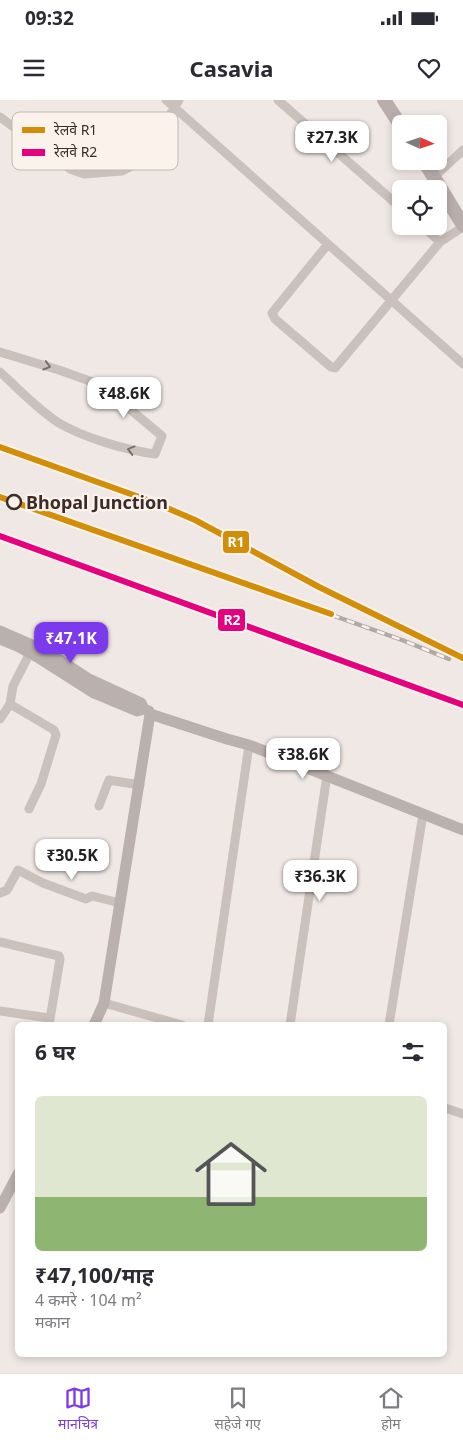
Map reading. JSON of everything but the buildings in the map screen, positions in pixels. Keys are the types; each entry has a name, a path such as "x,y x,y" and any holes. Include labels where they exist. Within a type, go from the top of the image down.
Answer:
{"main road":[{"path":"384,100 394,115"},
{"path":"430,170 463,226"}],"street":[{"path":"166,100 177,103 328,244 463,364"},
{"path":"278,100 392,200"},
{"path":"0,117 12,126"},
{"path":"434,177 463,150"},
{"path":"73,170 84,174 124,170"},
{"path":"328,244 272,313 275,320 331,367 335,368 440,242 463,226"},
{"path":"432,235 440,242"},
{"path":"0,352 101,385 162,436 155,454 135,451 80,433 59,423 41,410 0,372"},
{"path":"0,631 32,649 94,693 137,711 147,712 249,745 463,830"},
{"path":"0,640 32,649"},
{"path":"0,719 10,704 13,686 32,649"},
{"path":"10,704 54,730 56,736 41,784 29,809"},
{"path":"95,1022 104,1003 140,785 147,712"},
{"path":"208,1022 249,745"},
{"path":"290,1022 326,775"},
{"path":"99,806 109,780 140,785"},
{"path":"389,1022 423,814"},
{"path":"0,893 7,890 18,870 43,883 86,899 92,896 120,903"},
{"path":"0,942 59,956 60,958 49,1021 0,1011"},
{"path":"104,1003 171,1022"},
{"path":"447,1109 463,1114"},
{"path":"0,1208 15,1180"}],"railway":[{"path":"0,447 153,502 195,520 319,587 463,658"},
{"path":"0,497 402,640 449,659"}],"rail line":[{"name":"R1","path":"0,447 153,502 195,520 319,587 463,658"},
{"name":"R1","path":"0,497 331,614"},
{"name":"R2","path":"0,536 463,705"}],"place":[{"name":"Bhopal Junction","path":"14,502"}]}
